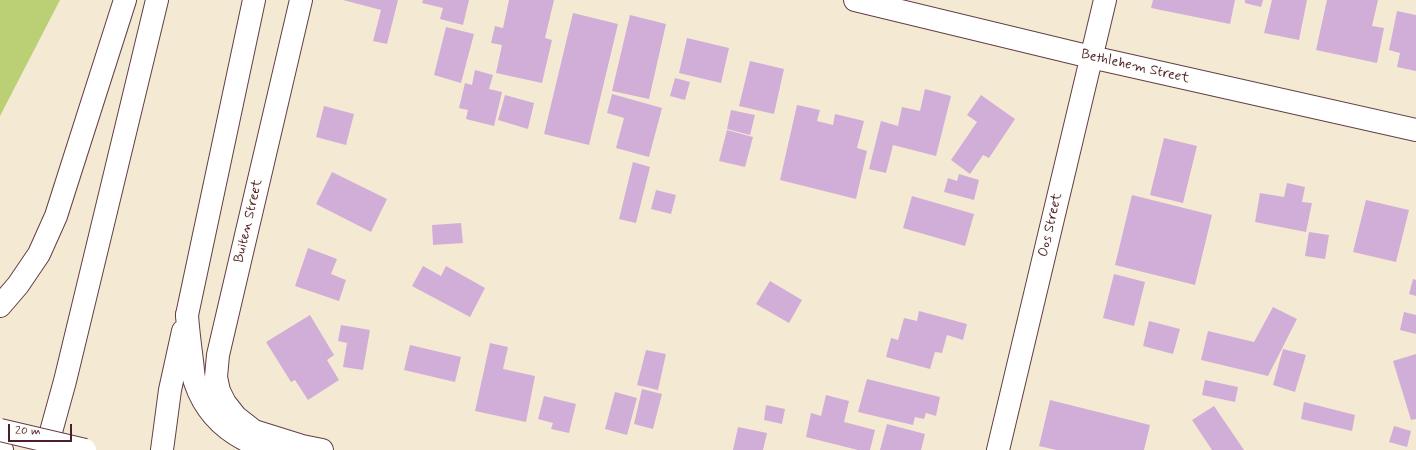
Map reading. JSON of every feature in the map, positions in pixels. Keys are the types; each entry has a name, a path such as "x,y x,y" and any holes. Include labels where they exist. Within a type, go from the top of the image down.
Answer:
{"street":[{"path":"0,306 18,285 39,254 56,216 125,0"},
{"path":"46,450 65,381 157,0"},
{"path":"162,450 170,390 254,0"},
{"name":"Buiten Street","path":"302,0 218,355 216,377 218,391 225,403 236,417 254,431 302,446 322,450"},
{"name":"Bethlehem Street","path":"855,0 1091,57 1416,130"},
{"name":"Oos Street","path":"998,450 1105,0"},
{"path":"187,314 194,381 202,399 213,415 227,430 270,450"},
{"path":"0,430 85,450"}],"green space":[{"path":"0,0 60,0 0,116"}],"building":[{"path":"343,0 398,0 387,44 373,41 381,10"},
{"path":"423,0 469,0 463,25 440,19 443,8 422,3"},
{"path":"509,0 554,0 545,38 552,40 542,83 496,73 502,45 491,43 495,26 503,28"},
{"path":"1153,0 1235,0 1230,24 1151,8"},
{"path":"1245,0 1263,0 1261,7 1245,3"},
{"path":"1272,0 1307,0 1299,40 1264,33"},
{"path":"1327,0 1378,0 1372,26 1384,28 1377,63 1316,50"},
{"path":"1397,11 1416,15 1416,71 1397,67 1400,53 1389,50"},
{"path":"573,13 618,24 589,145 544,134"},
{"path":"630,15 666,24 649,99 612,91"},
{"path":"446,27 474,34 461,83 434,75"},
{"path":"687,38 729,48 721,83 679,73"},
{"path":"750,61 784,69 774,114 739,106"},
{"path":"475,70 493,75 489,89 502,92 494,126 466,119 468,110 459,108 465,83 472,85"},
{"path":"675,78 690,82 685,100 670,96"},
{"path":"925,89 951,96 936,156 893,145 886,173 869,169 881,121 898,126 902,107 920,111"},
{"path":"612,94 662,108 649,157 616,148 624,118 607,113"},
{"path":"505,95 534,103 528,129 498,120"},
{"path":"981,95 1015,119 989,158 983,155 970,174 951,160 977,122 967,115"},
{"path":"797,105 820,110 817,121 833,125 835,114 864,121 857,148 867,151 856,199 780,180"},
{"path":"324,106 354,114 346,145 316,137"},
{"path":"731,110 755,115 750,135 727,129"},
{"path":"727,130 753,137 745,167 719,161"},
{"path":"1164,138 1197,146 1183,203 1150,195"},
{"path":"633,162 650,167 636,223 619,219"},
{"path":"332,172 387,199 371,232 316,204"},
{"path":"959,174 979,180 974,200 944,192 948,178 957,181"},
{"path":"1287,183 1305,187 1302,202 1312,203 1306,232 1255,222 1260,193 1284,197"},
{"path":"656,190 676,195 671,214 651,209"},
{"path":"1132,195 1212,215 1195,285 1115,265"},
{"path":"912,196 974,214 965,246 903,228"},
{"path":"1366,200 1409,210 1396,262 1353,252"},
{"path":"461,223 463,243 433,245 432,225"},
{"path":"1309,232 1329,235 1325,259 1305,256"},
{"path":"308,248 337,259 331,274 346,280 339,301 295,286"},
{"path":"423,266 441,276 446,266 485,288 470,317 412,286"},
{"path":"1114,274 1145,282 1134,326 1103,318"},
{"path":"1413,279 1416,280 1416,296 1409,294"},
{"path":"770,281 802,300 789,323 756,304"},
{"path":"1273,307 1297,319 1268,376 1201,360 1208,331 1254,342"},
{"path":"919,311 967,324 963,340 947,335 942,353 935,352 930,369 886,357 891,338 898,340 904,318 917,321"},
{"path":"1404,312 1416,315 1416,334 1400,330"},
{"path":"310,315 334,355 327,360 339,380 308,400 295,380 291,382 266,342"},
{"path":"1149,321 1180,329 1173,354 1143,346"},
{"path":"341,325 370,330 363,370 343,367 347,343 338,341"},
{"path":"490,343 508,347 503,369 535,376 526,422 475,411"},
{"path":"410,345 461,357 455,382 404,370"},
{"path":"1283,349 1306,355 1295,392 1273,385"},
{"path":"646,350 666,354 658,390 637,385"},
{"path":"1416,354 1416,419 1411,420 1393,361"},
{"path":"867,379 940,397 936,416 926,413 924,419 915,417 913,425 858,412"},
{"path":"1205,380 1238,387 1235,402 1202,395"},
{"path":"642,389 662,394 653,429 634,424"},
{"path":"615,392 637,398 627,435 605,429"},
{"path":"826,395 849,401 844,422 875,430 870,450 858,450 806,437 811,413 821,416"},
{"path":"544,396 576,404 569,433 551,429 553,423 538,419"},
{"path":"1050,400 1150,425 1144,450 1056,450 1039,446"},
{"path":"1304,402 1355,415 1352,431 1301,419"},
{"path":"766,405 785,409 782,424 764,420"},
{"path":"1214,406 1244,450 1212,450 1192,420"},
{"path":"887,424 925,434 921,450 880,450"},
{"path":"1394,426 1411,431 1407,447 1389,442"},
{"path":"738,427 767,433 763,450 733,450"}]}
